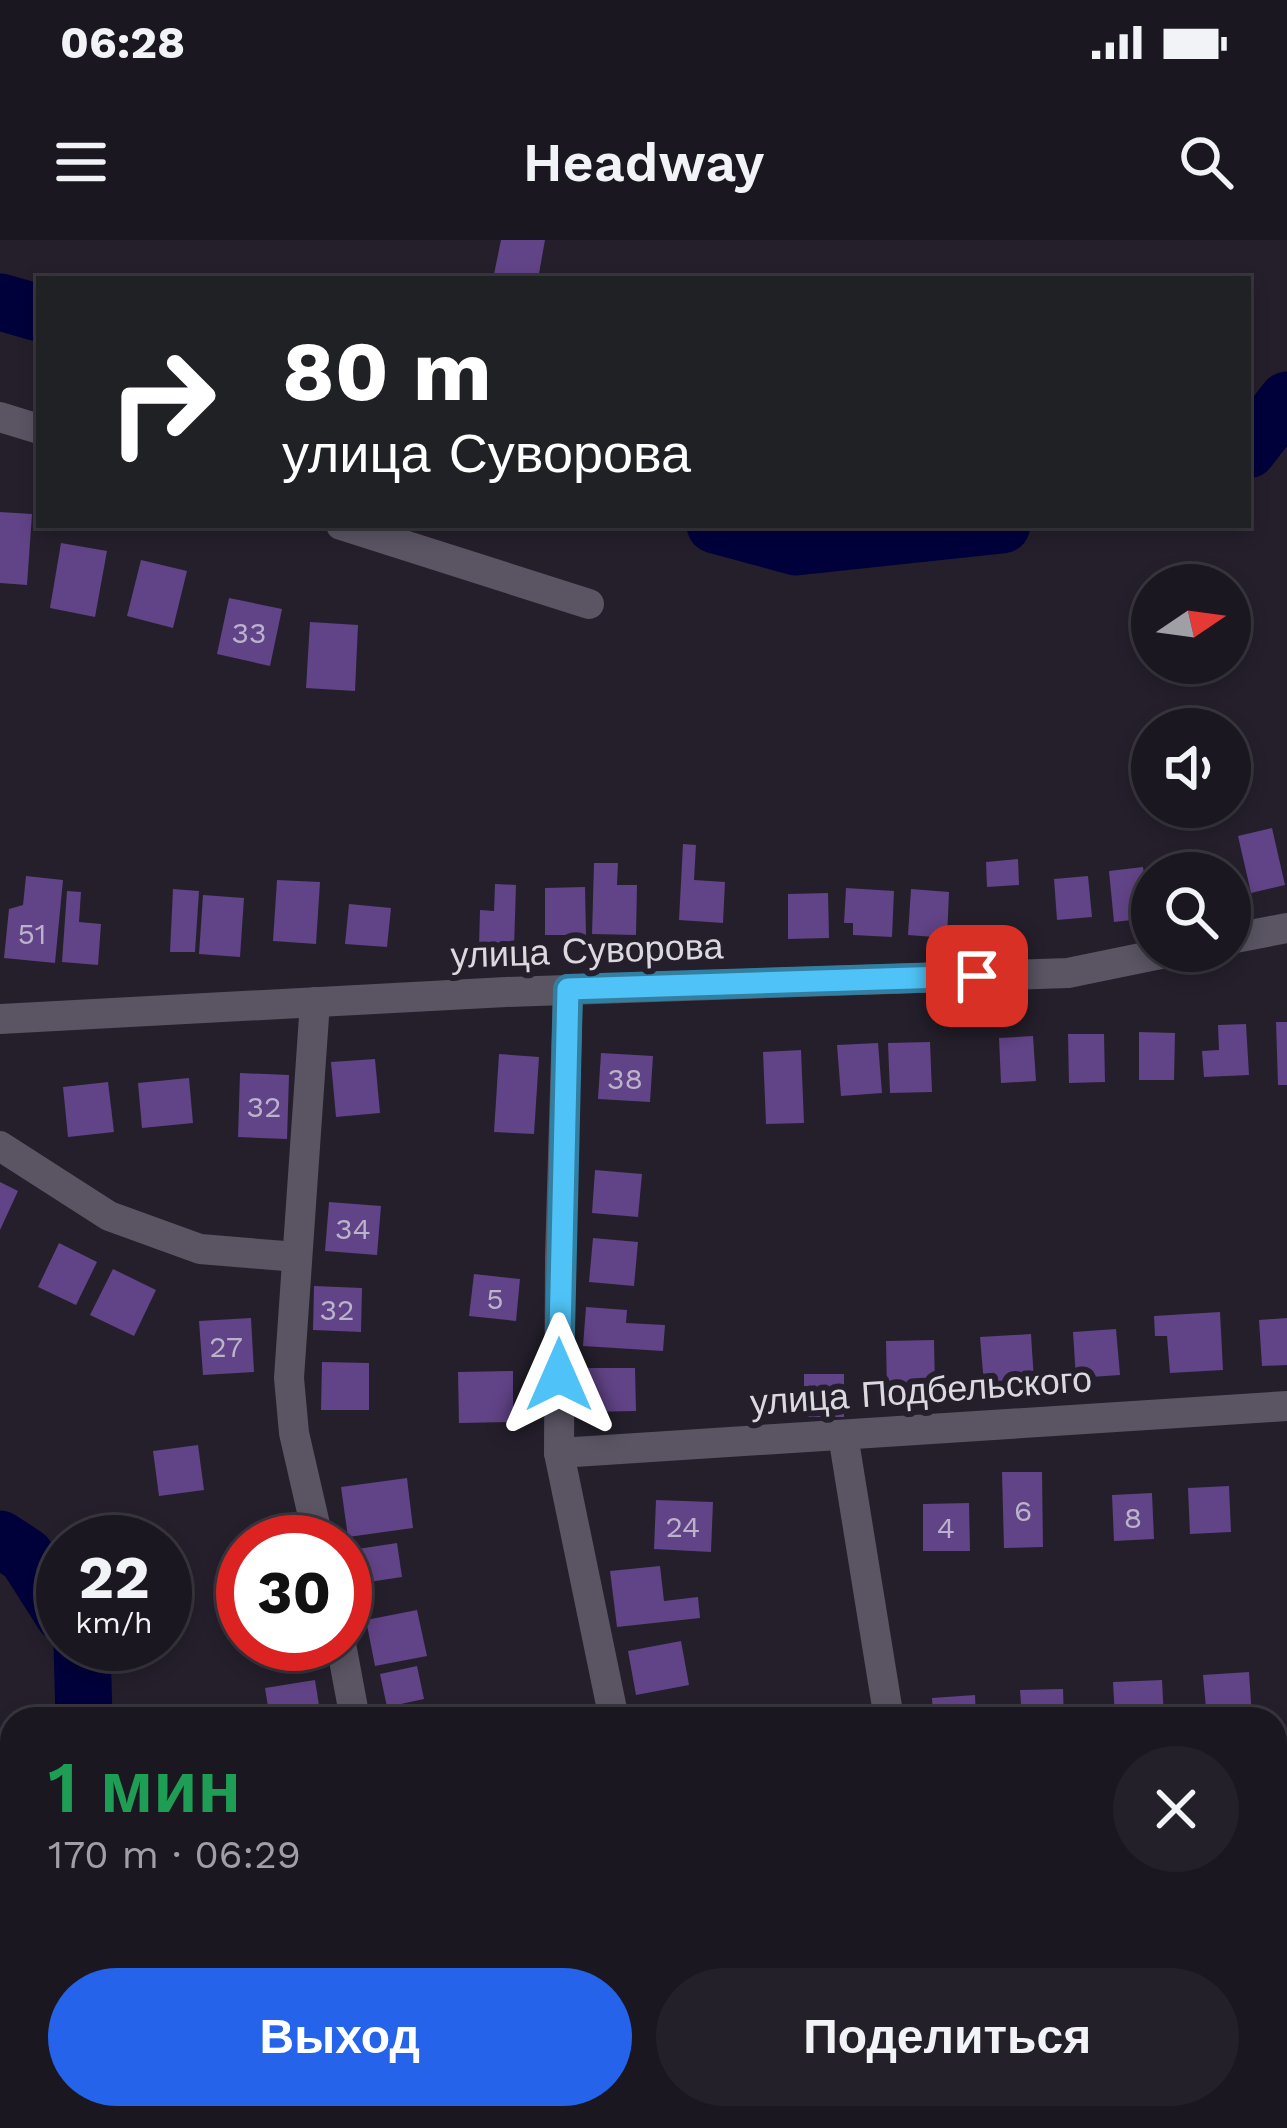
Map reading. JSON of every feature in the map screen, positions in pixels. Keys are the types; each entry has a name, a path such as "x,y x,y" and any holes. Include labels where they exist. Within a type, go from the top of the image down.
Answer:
{"street":[{"path":"0,417 36,428"},
{"path":"350,528 589,604"},
{"path":"1251,936 1287,928"},
{"name":"улица Суворова","path":"0,1018 568,989 1068,973 1131,960"},
{"path":"568,989 559,1453 612,1707"},
{"path":"314,1515 294,1433 289,1378 315,1002"},
{"path":"0,1146 109,1216 200,1249 297,1257"},
{"name":"улица Подбельского","path":"559,1453 1287,1406"},
{"path":"843,1435 887,1707"},
{"path":"346,1671 353,1707"}],"building":[{"path":"501,240 545,240 539,276 494,276"},
{"path":"0,512 32,514 27,585 0,583"},
{"path":"61,543 107,551 95,617 50,608"},
{"path":"141,560 187,571 173,628 127,616"},
{"path":"229,598 282,609 270,666 217,654"},
{"path":"310,622 358,625 355,691 306,688"},
{"path":"1272,828 1285,885 1251,893 1251,852 1242,852 1238,836"},
{"path":"683,844 696,845 694,880 725,882 723,923 679,920"},
{"path":"1018,859 1019,885 987,887 986,862"},
{"path":"594,863 618,863 617,885 637,885 636,935 592,934"},
{"path":"1131,868 1131,920 1114,922 1109,871"},
{"path":"26,876 63,880 55,963 4,958 9,909 23,905"},
{"path":"1088,876 1092,917 1057,920 1054,879"},
{"path":"277,880 320,882 316,944 273,941"},
{"path":"495,884 516,885 514,948 479,947 480,910 494,911"},
{"path":"585,887 586,935 545,935 545,888"},
{"path":"846,888 894,891 892,937 853,935 853,923 844,923"},
{"path":"173,889 199,891 195,952 170,952"},
{"path":"911,889 949,892 947,938 908,935"},
{"path":"67,891 81,892 79,922 101,924 98,965 62,962"},
{"path":"828,893 829,938 788,939 788,894"},
{"path":"203,895 244,898 240,957 199,954"},
{"path":"349,904 391,908 387,947 345,944"},
{"path":"1276,1022 1287,1022 1287,1085 1278,1085"},
{"path":"1246,1024 1249,1075 1204,1077 1202,1051 1219,1050 1218,1025"},
{"path":"1139,1032 1175,1033 1174,1080 1139,1080"},
{"path":"1068,1034 1104,1034 1105,1082 1069,1083"},
{"path":"1033,1036 1036,1081 1001,1083 999,1038"},
{"path":"930,1042 932,1092 890,1093 888,1043"},
{"path":"878,1043 882,1093 841,1096 837,1045"},
{"path":"801,1050 804,1123 766,1124 763,1052"},
{"path":"601,1053 653,1056 650,1102 598,1099"},
{"path":"499,1054 539,1057 534,1134 494,1132"},
{"path":"375,1059 380,1113 336,1117 331,1062"},
{"path":"240,1073 289,1075 287,1139 238,1137"},
{"path":"189,1078 193,1123 142,1128 138,1083"},
{"path":"108,1082 114,1132 68,1137 63,1087"},
{"path":"595,1170 642,1174 638,1217 592,1213"},
{"path":"0,1182 18,1191 0,1230"},
{"path":"329,1202 381,1206 377,1255 325,1251"},
{"path":"593,1238 638,1242 634,1286 589,1282"},
{"path":"59,1243 97,1262 76,1305 38,1287"},
{"path":"113,1269 156,1290 134,1336 90,1315"},
{"path":"474,1274 520,1279 516,1321 469,1316"},
{"path":"314,1286 362,1288 361,1332 313,1330"},
{"path":"586,1307 627,1310 626,1323 665,1325 663,1351 583,1346"},
{"path":"1220,1312 1223,1370 1170,1373 1167,1336 1155,1336 1154,1316"},
{"path":"251,1318 254,1372 203,1375 199,1321"},
{"path":"1287,1318 1287,1365 1262,1366 1259,1320"},
{"path":"1116,1329 1120,1375 1076,1378 1073,1332"},
{"path":"1031,1334 1034,1381 984,1385 980,1337"},
{"path":"934,1340 935,1388 887,1389 886,1341"},
{"path":"322,1362 369,1363 369,1410 321,1410"},
{"path":"587,1368 635,1368 636,1411 587,1412"},
{"path":"513,1371 513,1422 459,1423 458,1372"},
{"path":"804,1374 844,1374 844,1417 804,1417"},
{"path":"198,1445 204,1490 159,1496 153,1451"},
{"path":"1002,1472 1042,1472 1043,1547 1004,1548"},
{"path":"407,1478 413,1528 372,1534 372,1515 345,1515 341,1487"},
{"path":"1229,1486 1231,1532 1190,1534 1188,1488"},
{"path":"1152,1493 1154,1539 1114,1541 1112,1495"},
{"path":"656,1500 713,1502 711,1552 654,1549"},
{"path":"969,1503 970,1551 923,1551 923,1504"},
{"path":"397,1543 402,1577 372,1582 372,1547"},
{"path":"660,1566 664,1601 698,1597 700,1618 617,1627 610,1571"},
{"path":"417,1610 427,1656 375,1666 372,1619"},
{"path":"681,1641 689,1685 636,1695 628,1651"},
{"path":"417,1666 424,1699 387,1707 380,1674"},
{"path":"1249,1672 1251,1707 1206,1707 1203,1675"},
{"path":"315,1680 319,1707 268,1707 265,1688"},
{"path":"1162,1680 1163,1707 1114,1707 1113,1682"},
{"path":"1063,1689 1064,1707 1021,1707 1020,1690"},
{"path":"975,1695 976,1707 932,1707 932,1698"}],"waterway":[{"path":"0,302 36,312"},
{"path":"1251,446 1287,400"},
{"path":"726,528 796,547 974,528"},
{"path":"0,1539 26,1556 36,1572"},
{"path":"83,1671 84,1707"}],"route":[{"path":"559,1375 568,989 977,976"}]}
